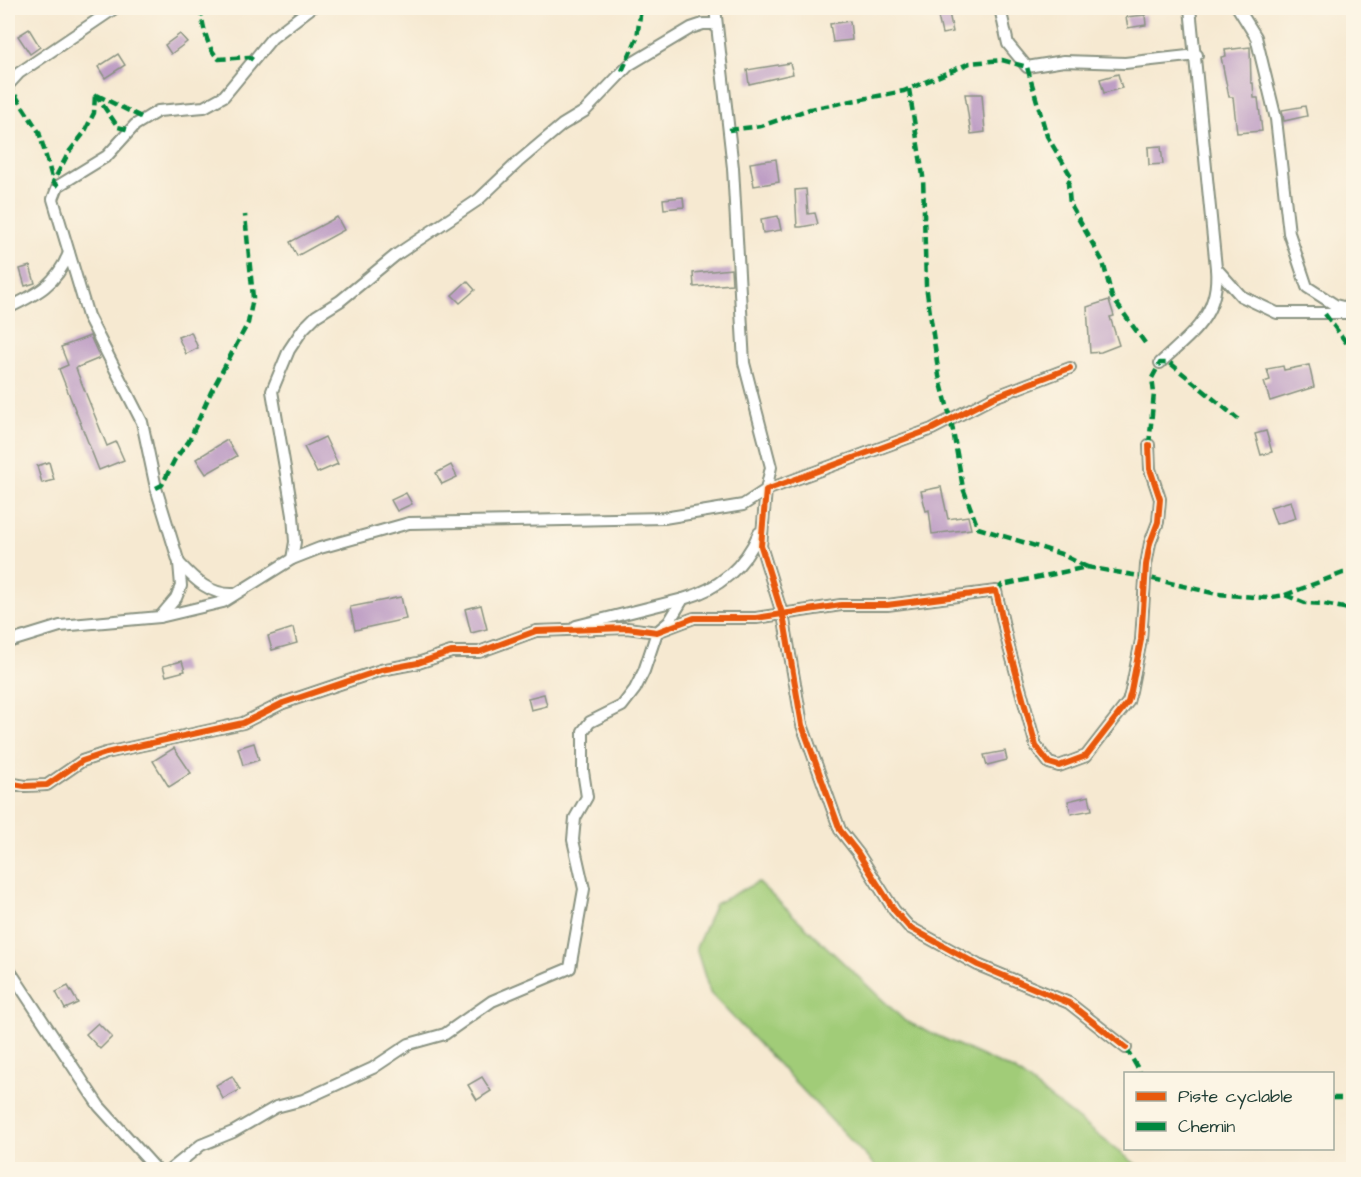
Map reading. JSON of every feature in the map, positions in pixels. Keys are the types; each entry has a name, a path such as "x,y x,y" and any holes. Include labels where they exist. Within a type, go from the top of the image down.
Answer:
{"street":[{"path":"8,85 19,73 116,8"},
{"path":"160,617 176,598 181,586 179,563 156,488 142,422 88,316 53,199 58,186 107,156 135,125 158,111 204,107 224,96 272,39 311,8"},
{"path":"715,8 733,168 744,363 771,467 766,490 767,504 761,546 782,614 802,725 829,805 840,830 858,853 894,910 909,927 978,965 1069,1003 1126,1048"},
{"path":"1000,8 1008,44 1027,67 1064,61 1125,63 1197,55"},
{"path":"1160,363 1210,313 1218,289 1191,8"},
{"path":"1238,8 1256,37 1276,118 1289,233 1307,287 1335,306 1353,311"},
{"path":"292,559 295,542 293,514 272,391 281,367 303,329 316,316 340,301 396,255 478,200 562,125 585,111 629,64 691,28 704,24 716,24"},
{"path":"8,308 52,282 62,270 69,253"},
{"path":"1216,268 1241,296 1277,313 1353,311"},
{"path":"8,642 60,626 160,617 223,602 292,559 320,548 409,522 664,518 743,505 766,490 932,429 994,397 1070,368"},
{"path":"8,783 25,786 47,785 82,761 106,753 243,723 283,703 402,664 418,663 451,652 478,652 536,631 627,628 657,632 694,618 756,618 841,605 887,605 996,591 1036,746 1048,763 1059,766 1086,756 1128,702 1141,640 1146,565 1160,499 1150,469 1149,445"},
{"path":"565,629 703,593 723,582 752,550 762,527"},
{"path":"179,563 202,585 220,594 237,594"},
{"path":"170,1170 201,1145 233,1132 276,1107 303,1100 373,1068 409,1044 445,1034 492,1001 570,968 584,889 573,840 575,818 586,797 583,771 583,731 590,722 622,706 635,689 644,671 657,632 669,622 683,599"},
{"path":"8,968 99,1106 157,1170"}],"green space":[{"path":"758,882 905,1021 1015,1071 1142,1169 878,1169 710,993 696,948 715,904"}],"building":[{"path":"936,8 948,8 953,32 942,34"},
{"path":"1145,15 1146,25 1128,28 1126,17"},
{"path":"850,21 852,40 833,42 830,24"},
{"path":"29,29 40,47 30,54 18,36"},
{"path":"180,34 187,42 171,54 165,45"},
{"path":"1250,47 1251,83 1253,83 1254,98 1258,98 1262,131 1237,133 1233,97 1229,97 1221,57 1226,56 1225,50"},
{"path":"118,54 125,65 105,78 98,67"},
{"path":"790,63 793,74 749,84 747,70"},
{"path":"1118,74 1122,88 1104,93 1100,79"},
{"path":"965,94 982,94 985,132 971,134"},
{"path":"1305,106 1307,116 1284,121 1282,110"},
{"path":"1161,146 1163,164 1149,165 1148,147"},
{"path":"776,159 779,182 754,186 750,163"},
{"path":"806,189 808,214 815,213 818,224 797,227 795,190"},
{"path":"683,197 684,207 664,209 663,199"},
{"path":"778,216 781,230 763,233 761,219"},
{"path":"337,217 344,230 297,256 290,242"},
{"path":"30,266 35,283 25,286 20,269"},
{"path":"731,269 732,284 694,287 693,273"},
{"path":"467,281 475,290 460,303 452,295"},
{"path":"1109,300 1114,316 1110,317 1119,345 1101,352 1090,353 1087,307"},
{"path":"191,332 198,348 186,354 178,337"},
{"path":"90,336 100,358 76,368 107,446 116,442 124,460 99,470 59,369 68,365 61,347"},
{"path":"1309,365 1314,387 1270,401 1264,382 1270,380 1267,369 1283,366 1284,370"},
{"path":"1266,431 1272,452 1261,455 1255,434"},
{"path":"325,437 338,464 317,473 304,447"},
{"path":"227,440 237,456 206,474 196,459"},
{"path":"49,462 54,480 42,483 37,466"},
{"path":"451,465 457,477 442,484 436,473"},
{"path":"941,487 948,519 968,516 971,529 932,534 929,510 926,511 921,491"},
{"path":"406,493 412,504 397,511 391,500"},
{"path":"1291,501 1296,518 1276,524 1270,507"},
{"path":"401,597 406,619 355,630 350,607"},
{"path":"481,605 487,629 471,633 465,609"},
{"path":"293,628 297,643 272,650 268,636"},
{"path":"182,661 185,671 166,676 163,666"},
{"path":"544,694 547,706 531,710 528,698"},
{"path":"254,743 259,760 243,765 238,748"},
{"path":"174,748 191,773 169,787 153,761"},
{"path":"1005,751 1007,760 987,765 984,755"},
{"path":"1089,796 1092,810 1071,814 1068,801"},
{"path":"68,986 78,1003 65,1009 56,992"},
{"path":"98,1023 112,1037 100,1049 86,1034"},
{"path":"232,1076 240,1090 223,1099 216,1085"},
{"path":"482,1077 491,1091 477,1100 468,1085"}],"marked path":[{"path":"200,8 208,42 219,59 249,57 253,60"},
{"path":"622,71 637,38 641,8"},
{"path":"1264,8 1272,8"},
{"path":"729,130 761,126 810,109 904,91 970,63 1002,60 1027,67 1047,136 1071,176 1068,183 1070,204 1103,262 1112,297 1145,343"},
{"path":"8,84 39,132 53,181"},
{"path":"909,89 923,176 926,285 939,376 951,420 963,488 978,528 1061,554 1087,567"},
{"path":"95,94 118,127 130,130"},
{"path":"58,186 53,182 94,113 95,94 145,119"},
{"path":"156,488 162,485 175,459 189,441 211,392 248,323 253,298 245,215"},
{"path":"1325,314 1354,353"},
{"path":"1149,445 1154,393 1152,378 1160,363 1170,363 1238,419"},
{"path":"996,591 1002,585 1087,567 1145,577 1217,594 1266,598 1285,595 1305,603 1354,610"},
{"path":"1285,595 1343,573 1354,572"},
{"path":"1126,1048 1140,1072"},
{"path":"1334,1098 1354,1098"}],"cycle path":[{"path":"1070,368 994,397 932,429 766,490 761,546 784,620 802,725 840,830 858,853 894,910 909,927 978,965 1069,1003 1126,1048"},
{"path":"8,783 25,786 47,785 82,761 106,753 243,723 283,703 381,670 418,663 451,652 479,652 536,631 627,628 657,632 694,618 756,618 841,605 887,605 996,591 1036,746 1049,763 1059,766 1086,756 1128,702 1141,640 1146,565 1150,543 1158,522 1160,499 1150,469 1149,445"}]}
